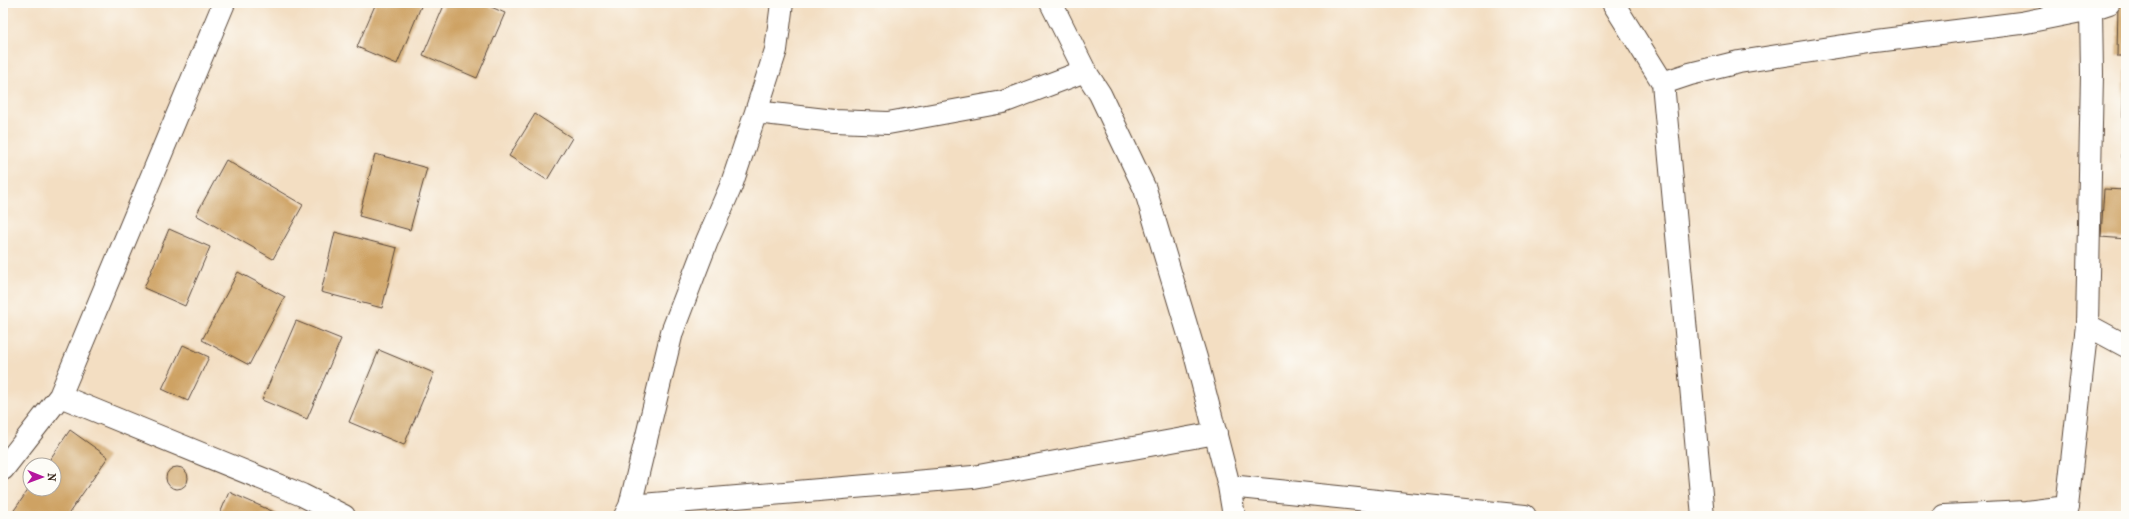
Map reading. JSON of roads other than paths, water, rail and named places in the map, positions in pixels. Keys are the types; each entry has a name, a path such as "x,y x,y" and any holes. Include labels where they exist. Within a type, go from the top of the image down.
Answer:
{"street":[{"path":"3,469 60,396 224,3"},
{"path":"782,3 776,50 756,112 731,186 707,241 672,332 627,511 973,477 1216,433"},
{"path":"1051,3 1085,71 1100,94 1145,189 1196,358 1229,486 1234,516"},
{"path":"1613,3 1663,83 1703,516"},
{"path":"1663,83 1690,74 1739,62 1876,41 2021,23 2097,5 2092,74 2087,325 2067,512 2026,512 1944,516"},
{"path":"756,112 834,122 888,123 1003,102 1085,71"},
{"path":"2087,325 2126,346"},
{"path":"60,396 302,496 344,516"},
{"path":"1229,486 1403,510 1525,516"}]}
